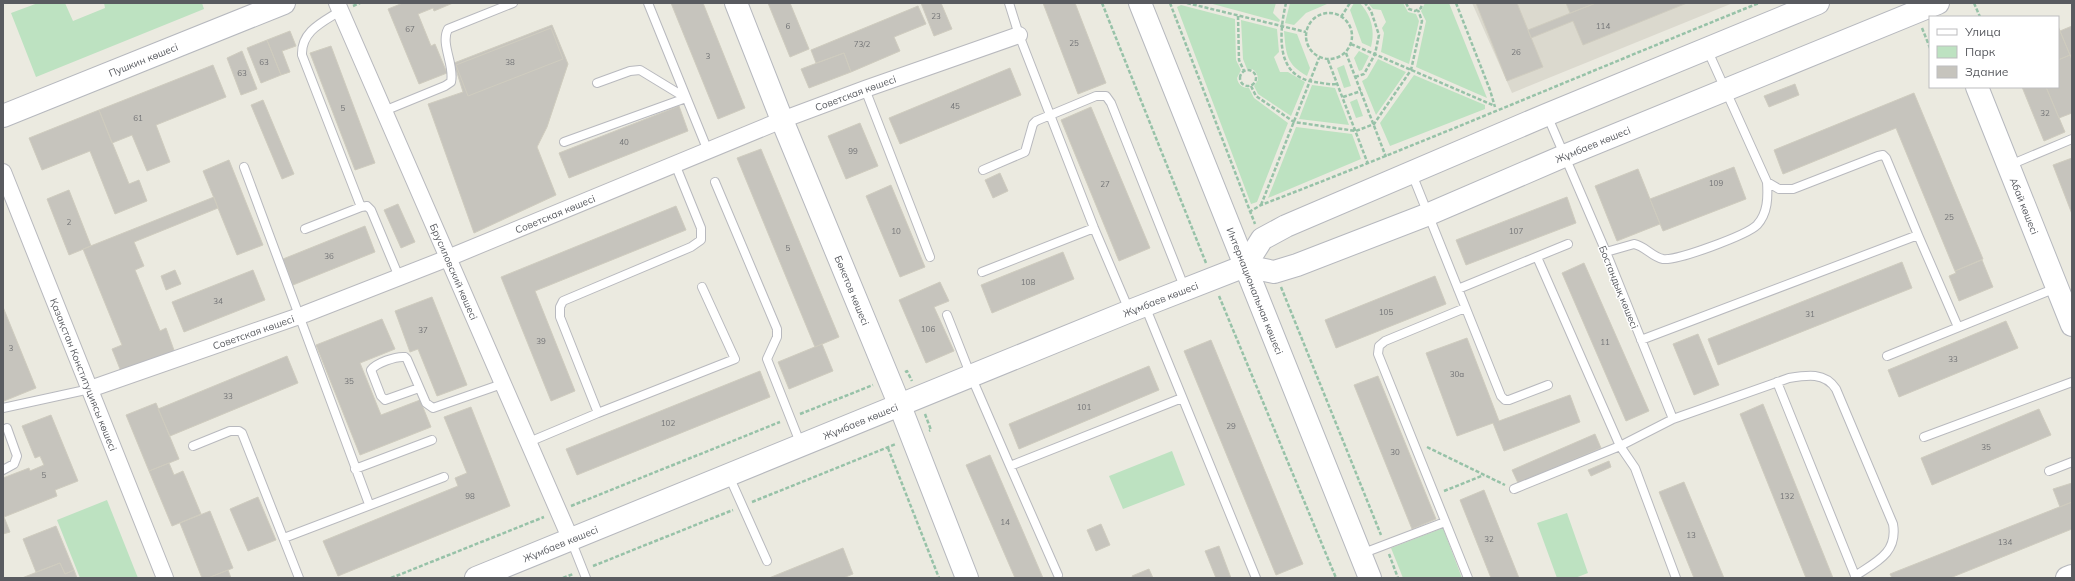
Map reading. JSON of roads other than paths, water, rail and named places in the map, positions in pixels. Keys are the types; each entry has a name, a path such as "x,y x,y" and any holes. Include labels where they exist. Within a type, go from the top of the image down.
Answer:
{"main road":[{"name":"Пушкин көшесі","path":"3,116 284,3"},
{"name":"Бөкетов көшесі","path":"736,3 782,120 900,406 968,578"},
{"name":"Интернациональная көшесі","path":"1140,3 1370,578"},
{"path":"1244,266 1262,238 1286,226 1546,114 1818,3"},
{"name":"Жұмбаев көшесі","path":"476,578 1137,308 1244,266 1274,272 1297,265 1429,214 1564,156 1938,3"},
{"path":"1943,3 1949,16"},
{"name":"Абай көшесі","path":"1977,88 2072,325"},
{"path":"2066,578 2072,576"}],"street":[{"name":"Брусиловский көшесі","path":"339,7 571,540"},
{"name":"Советская көшесі","path":"90,389 299,316 448,258 782,120 1019,35"},
{"name":"Қазақстан Конституциясы көшесі","path":"3,172 165,578"}],"lane":[{"path":"384,111 445,86 451,82 452,72 446,38 448,30 513,3"},
{"path":"648,3 708,151"},
{"path":"1009,3 1019,35 1094,228 1137,308 1182,398 1256,578"},
{"path":"339,7 310,31 303,42 302,55 362,207"},
{"path":"1606,252 1634,244 1663,259 1673,259 1689,255 1751,230 1757,225 1766,210 1767,182 1706,48"},
{"path":"597,83 630,71 640,70 686,98"},
{"path":"865,89 930,257"},
{"path":"983,170 1025,152 1034,122 1096,96 1106,96 1109,99 1185,289"},
{"path":"564,142 686,98"},
{"name":"Бостандық көшесі","path":"1546,114 1606,252 1640,340 1674,419"},
{"path":"2008,166 2072,139"},
{"path":"1767,182 1779,189 1793,189 1883,155 1886,158 1958,327"},
{"path":"598,413 560,317 560,306 568,297 692,247 701,240 701,228 674,164"},
{"path":"244,167 369,504"},
{"path":"1412,172 1499,391 1505,400 1514,399 1548,385"},
{"path":"715,182 777,329 777,337 767,359 801,446"},
{"path":"305,229 367,206 371,210 399,277"},
{"path":"982,272 1094,228"},
{"path":"1640,340 1918,234"},
{"path":"1458,289 1568,244"},
{"path":"1537,257 1620,446 1635,468 1676,578"},
{"path":"529,442 734,359 702,287"},
{"path":"1887,356 2057,287"},
{"path":"1465,308 1385,341 1379,346 1378,354 1468,578"},
{"path":"947,315 971,376 1058,575"},
{"path":"419,388 385,400 381,396 371,370 398,357 405,357 428,405 433,408 502,384"},
{"path":"1514,489 1620,446 1674,419 1777,382 1789,378 1810,376 1825,378 1832,383 1893,524 1894,540 1890,548 1881,558 1855,577 1777,382"},
{"path":"1924,437 2072,382"},
{"path":"3,408 90,389"},
{"path":"1010,466 1182,398"},
{"path":"3,470 14,464 18,456 7,428"},
{"path":"193,446 230,431 239,431 242,434 299,578"},
{"path":"355,469 432,440"},
{"path":"2049,471 2072,462"},
{"path":"728,475 766,561"},
{"path":"284,538 369,504 444,477"},
{"path":"1361,554 1445,522"},
{"path":"571,540 586,578"}]}
